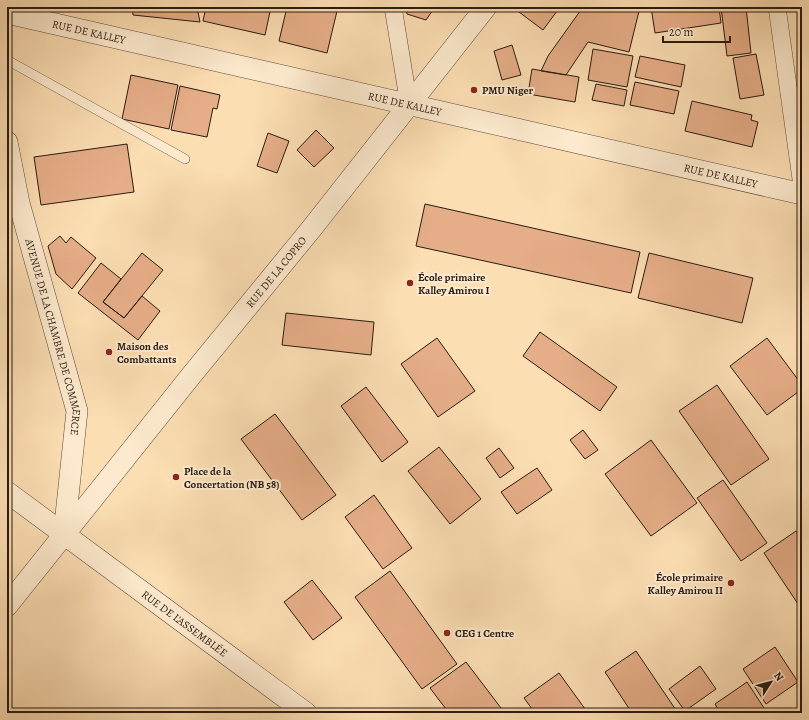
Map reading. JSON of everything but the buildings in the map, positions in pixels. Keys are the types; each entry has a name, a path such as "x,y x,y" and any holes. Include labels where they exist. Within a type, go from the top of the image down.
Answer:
{"street":[{"path":"393,7 409,105"},
{"name":"RUE DE LA COPRO","path":"7,606 190,377 312,228 486,7"},
{"path":"777,7 802,186"},
{"name":"RUE DE KALLEY","path":"7,13 802,194"},
{"name":"AVENUE DE LA CHAMBRE DE COMMERCE","path":"7,142 19,203 77,411 64,534"},
{"name":"RUE DE L'ASSEMBLÉE","path":"7,492 306,713"}],"lane":[{"path":"7,60 185,159"}],"place":[{"name":"PMU Niger","path":"474,90"},
{"name":"École primaire Kalley Amirou I","path":"410,283"},
{"name":"Maison des Combattants","path":"109,352"},
{"name":"Place de la Concertation (NB 58)","path":"176,477"},
{"name":"École primaire Kalley Amirou II","path":"731,583"},
{"name":"CEG 1 Centre","path":"447,633"}]}
